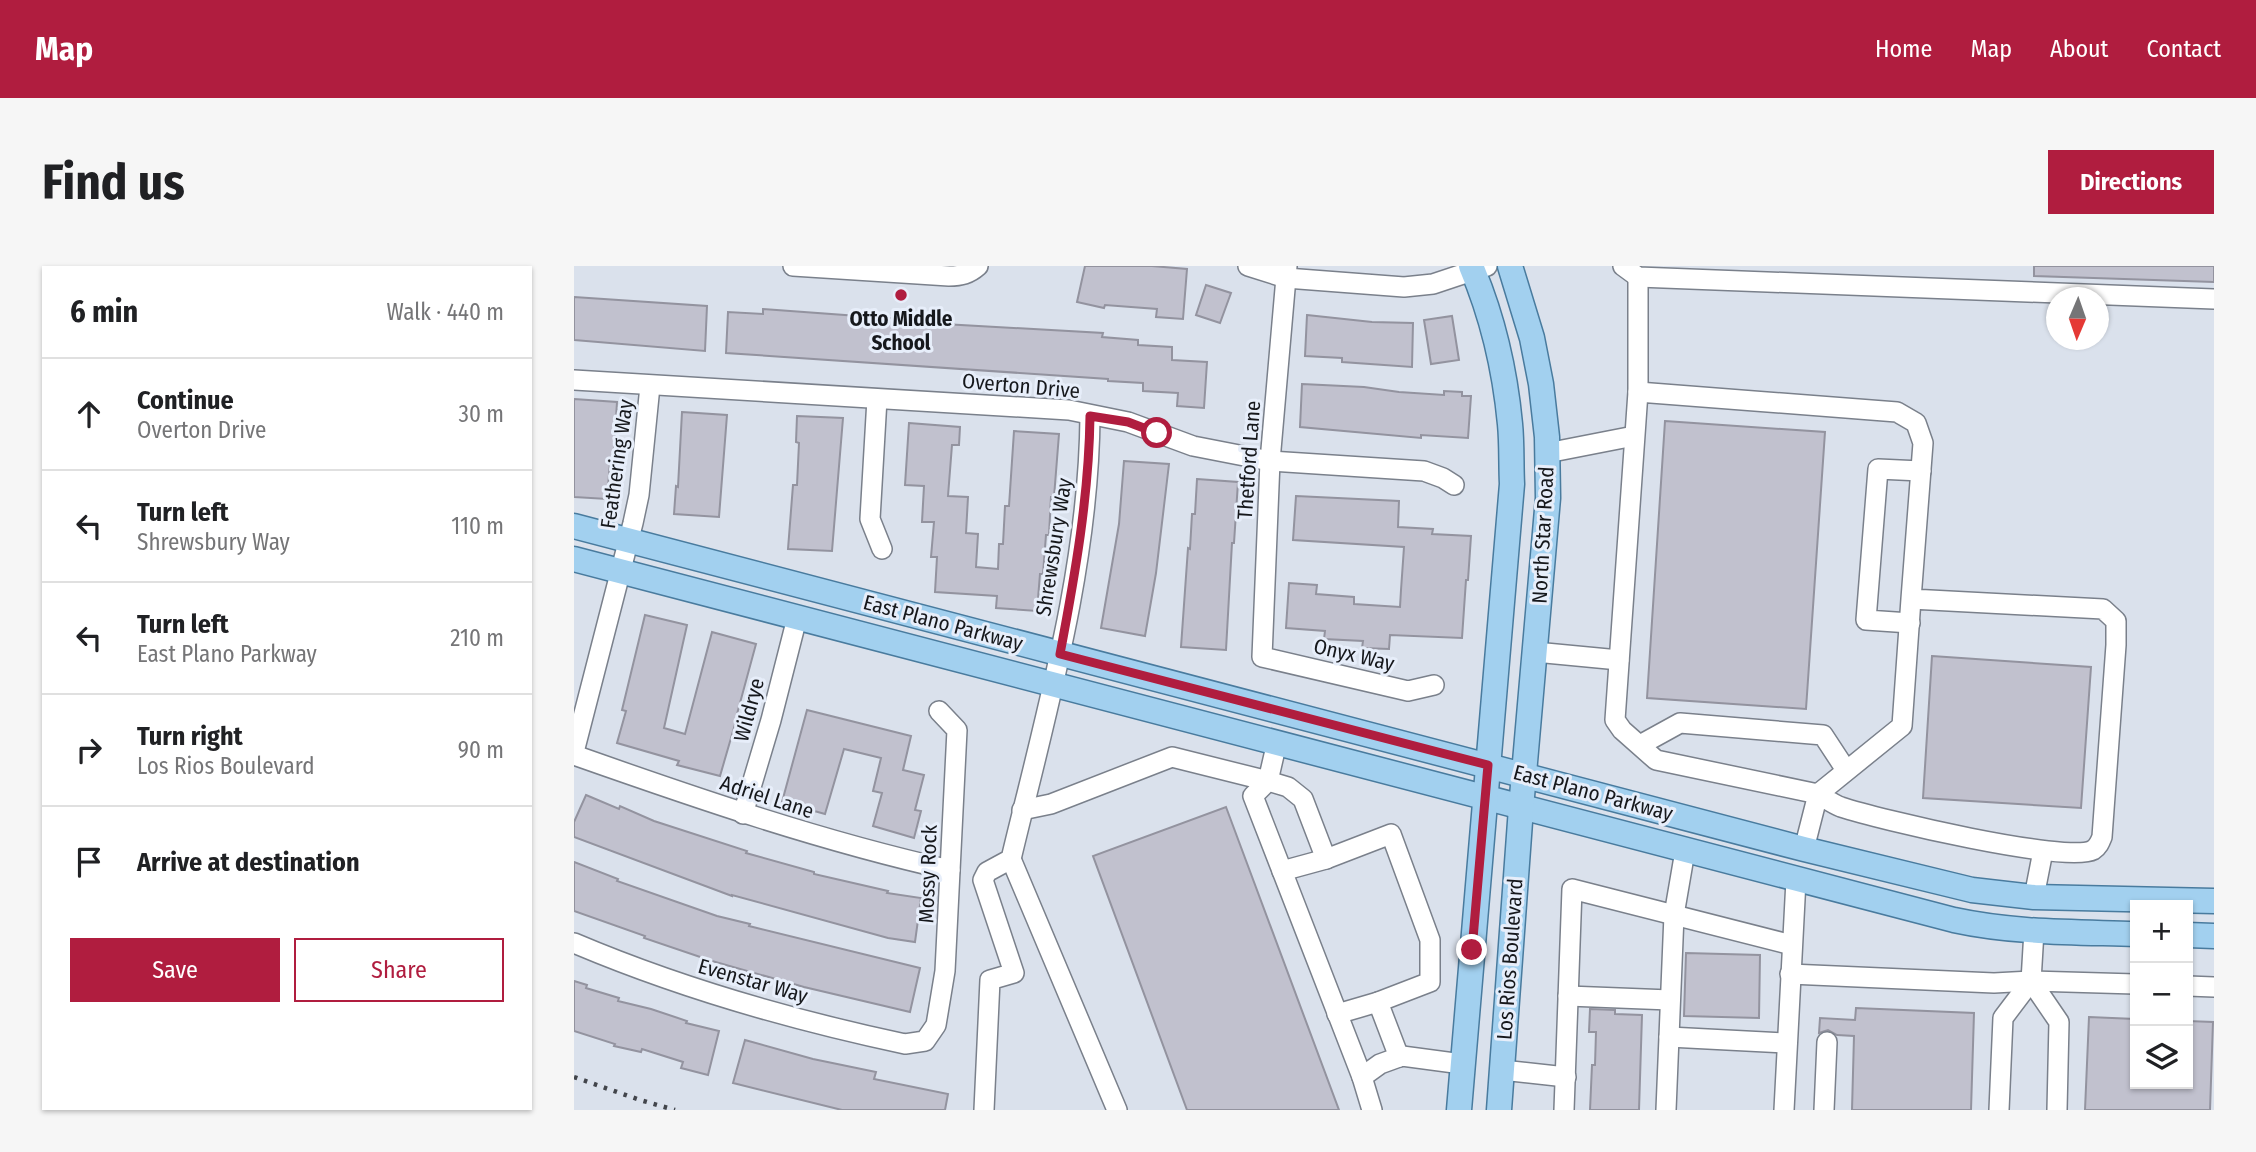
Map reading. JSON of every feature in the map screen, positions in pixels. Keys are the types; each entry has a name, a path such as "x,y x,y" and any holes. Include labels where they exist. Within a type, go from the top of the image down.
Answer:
{"main road":[{"name":"North Star Road","path":"1510,266 1532,338 1541,384 1548,498 1521,808"},
{"name":"North Star Road","path":"1477,268 1502,370 1510,425 1512,484 1488,765"},
{"path":"1511,456 1547,453"},
{"name":"East Plano Parkway","path":"574,526 1804,849 1972,890 2034,897 2214,901"},
{"name":"East Plano Parkway","path":"574,559 1796,880 1977,925 2034,931 2130,934"},
{"path":"1277,742 1285,713"},
{"name":"Los Rios Boulevard","path":"1460,1110 1488,765"},
{"name":"Los Rios Boulevard","path":"1499,1110 1521,808"},
{"path":"1796,880 1804,849"},
{"path":"2034,897 2034,931"},
{"path":"2193,935 2214,936"},
{"path":"1462,1065 1502,1070"}],"street":[{"path":"793,266 901,269 962,276 978,266"},
{"path":"1248,266 1404,287 1433,284 1477,268"},
{"name":"Thetford Lane","path":"1262,657 1270,461 1287,272"},
{"path":"1911,598 2103,609 2116,621 2102,837 2099,845 2091,851 2043,851 1924,829 1838,806 1818,794 1656,760 1615,720 1638,392 1631,272 2214,299"},
{"name":"Overton Drive","path":"574,380 1069,410 1128,422 1193,446 1270,461 1424,471 1454,485"},
{"name":"Feathering Way","path":"574,753 630,541 639,495 650,386"},
{"path":"1638,392 1897,412 1916,423 1923,443 1902,726 1818,794 1804,849"},
{"path":"877,399 870,519 882,550"},
{"name":"Shrewsbury Way","path":"1011,859 1060,654 1080,548 1090,463 1090,416"},
{"path":"1547,453 1634,436"},
{"path":"1910,624 1866,620 1878,469 1921,471"},
{"name":"Wildrye","path":"743,814 797,618"},
{"path":"1535,652 1619,660"},
{"name":"Onyx Way","path":"1262,657 1408,691 1434,685"},
{"name":"Mossy Rock","path":"925,1041 936,1025 945,971 957,730 939,712"},
{"path":"1640,745 1680,723 1823,735 1846,770"},
{"path":"1277,742 1268,781 1253,796 1362,1077 1372,1110"},
{"name":"Adriel Lane","path":"574,753 743,814 875,853 950,870"},
{"path":"1023,810 1051,804 1172,757 1288,787 1303,799 1326,859"},
{"path":"1282,871 1326,859 1391,834 1430,940 1430,982 1337,1014"},
{"path":"1666,1110 1674,915 1685,851"},
{"path":"2034,897 2043,851"},
{"path":"984,1110 990,980 1014,972 983,880 987,872 1011,859 1117,1110"},
{"path":"1784,1110 1796,880"},
{"path":"1564,1110 1572,889 1791,945"},
{"path":"1999,1110 2003,1018 2031,981 2034,931"},
{"name":"Evenstar Way","path":"574,943 626,965 704,992 786,1015 905,1044 925,1041"},
{"path":"1790,974 1994,983 2031,981 2130,984"},
{"path":"2031,981 2059,1022 2056,1110"},
{"path":"2193,986 2214,987"},
{"path":"1568,996 1670,1000"},
{"path":"1378,1002 1399,1057"},
{"path":"1669,1037 1787,1043"},
{"path":"1824,1110 1827,1042"},
{"path":"1362,1077 1380,1064 1399,1057 1462,1065"},
{"path":"1502,1070 1566,1077"}],"building":[{"path":"1085,266 1187,269 1183,319 1156,317 1157,309 1105,305 1104,308 1077,302"},
{"path":"2034,266 2214,266 2214,282 2034,276"},
{"path":"1206,285 1231,293 1220,323 1196,315"},
{"path":"574,297 707,306 705,351 574,340"},
{"path":"763,309 926,323 1103,333 1102,337 1138,340 1138,345 1172,347 1172,360 1207,362 1204,408 1177,406 1178,393 1143,391 1143,383 726,353 728,312 763,314"},
{"path":"1307,315 1413,323 1412,367 1342,362 1342,358 1305,356"},
{"path":"1452,316 1459,360 1431,364 1424,320"},
{"path":"1302,384 1444,395 1444,391 1462,392 1462,396 1471,396 1468,438 1421,435 1421,438 1300,427"},
{"path":"574,399 617,402 613,464 610,463 607,499 574,497"},
{"path":"682,412 727,415 719,517 674,514"},
{"path":"797,416 843,418 832,551 788,549 793,485 797,485"},
{"path":"1665,421 1825,432 1806,709 1647,698"},
{"path":"909,423 960,427 959,445 952,445 948,496 968,497 966,533 978,534 976,567 998,569 999,544 1003,544 1005,506 1009,506 1014,431 1059,434 1054,497 1051,497 1049,535 1046,535 1037,611 996,608 997,596 935,592 937,557 931,557 934,522 922,522 924,486 905,485"},
{"path":"1124,461 1169,464 1156,573 1145,636 1101,628 1119,524"},
{"path":"1197,479 1238,482 1226,650 1181,647 1188,548 1190,549 1192,514 1195,514"},
{"path":"1296,496 1399,501 1398,527 1433,529 1432,534 1471,536 1462,638 1390,635 1389,649 1362,648 1363,641 1324,639 1325,631 1286,628 1289,583 1317,585 1316,594 1354,597 1354,604 1400,607 1404,547 1293,540"},
{"path":"645,615 687,625 664,728 685,734 712,632 756,644 720,776 677,765 679,761 617,743 626,711 622,710"},
{"path":"1932,656 2091,667 2081,808 1923,798"},
{"path":"807,710 911,736 903,770 924,775 915,810 921,811 914,838 873,826 882,793 873,791 881,758 844,749 825,814 782,802"},
{"path":"586,795 619,809 620,806 654,821 814,874 888,891 887,893 921,898 915,942 888,938 732,896 574,837 574,822"},
{"path":"1226,807 1339,1110 1187,1110 1093,856"},
{"path":"574,862 618,879 617,881 717,916 750,924 749,926 920,968 910,1012 804,987 712,961 574,911"},
{"path":"1686,953 1760,955 1759,1018 1684,1016"},
{"path":"574,981 587,985 586,988 619,998 618,1001 719,1031 708,1075 681,1068 683,1062 642,1049 641,1052 614,1046 615,1044 574,1031"},
{"path":"1856,1008 1974,1013 1971,1110 1852,1110 1854,1036 1837,1035 1828,1030 1819,1033 1820,1018 1855,1020"},
{"path":"1590,1009 1615,1010 1615,1014 1642,1015 1639,1110 1590,1110 1596,1032 1589,1032"},
{"path":"2089,1017 2130,1019 2130,1089 2193,1089 2193,1021 2213,1022 2210,1110 2085,1110"},
{"path":"745,1040 813,1059 876,1072 874,1079 948,1094 945,1110 842,1110 733,1083"}],"railway":[{"path":"574,1077 675,1110"}],"place":[{"name":"Otto Middle School","path":"901,295"}],"route":[{"path":"1157,433 1128,422 1090,416 1090,463 1080,548 1060,654 1488,765 1472,950"}]}
